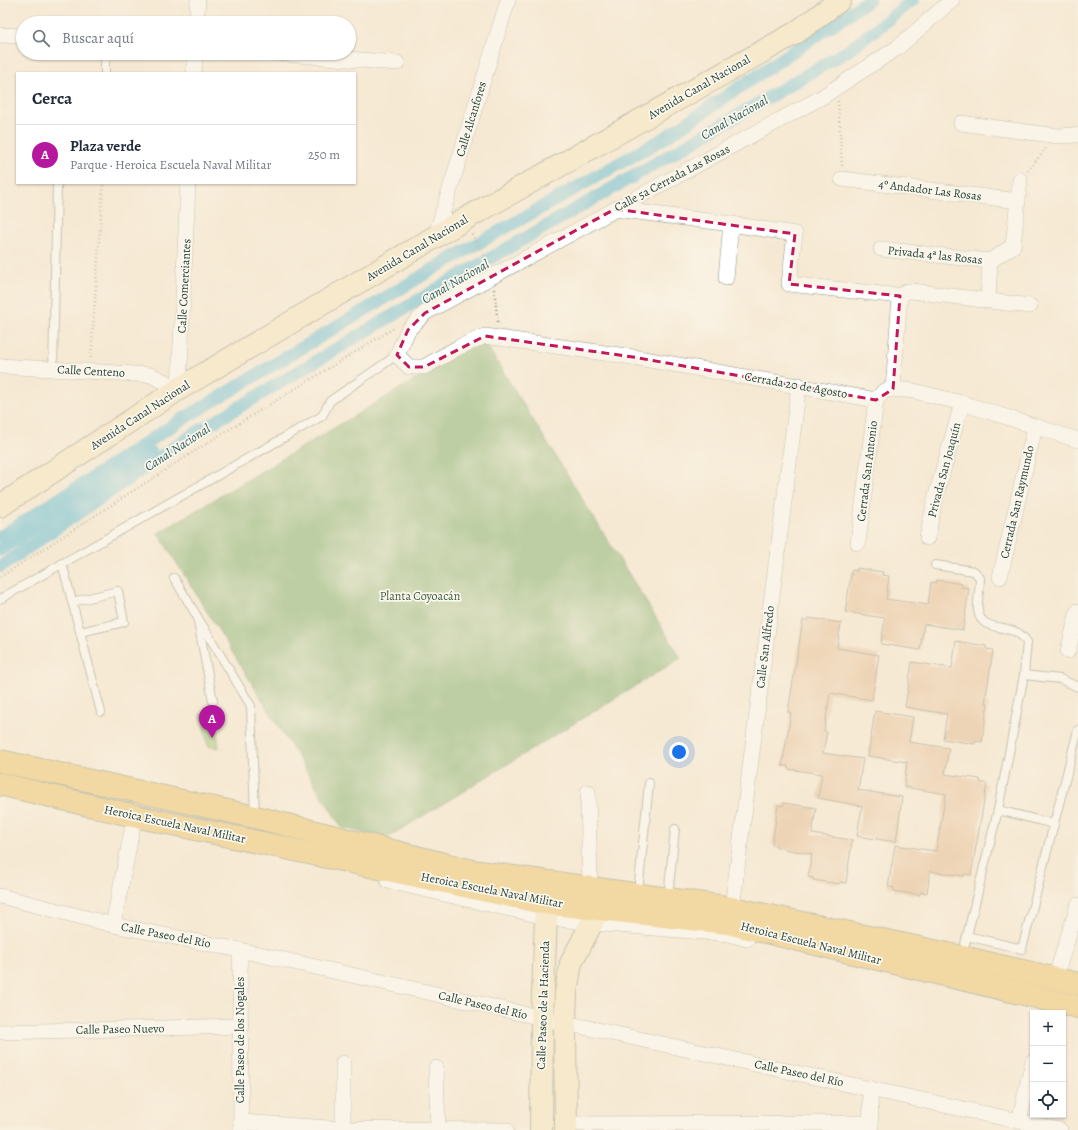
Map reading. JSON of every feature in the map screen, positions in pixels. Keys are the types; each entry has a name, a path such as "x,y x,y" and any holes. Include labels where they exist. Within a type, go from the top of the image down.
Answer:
{"main road":[{"name":"Heroica Escuela Naval Militar","path":"0,761 255,817 472,871 668,898 964,946 1062,981"},
{"name":"Heroica Escuela Naval Militar","path":"0,784 134,820 544,910 595,916 728,923 1046,1007 1078,1007"}],"street":[{"path":"197,16 198,0"},
{"name":"Calle Alcanfores","path":"435,238 508,0"},
{"name":"Avenida Canal Nacional","path":"0,506 179,389 435,238 797,32 840,0"},
{"name":"Calle 5a Cerrada Las Rosas","path":"397,355 408,330 425,313 490,270 615,209 837,87 896,48 952,0"},
{"path":"0,35 16,36"},
{"path":"194,72 195,60"},
{"path":"356,60 397,63"},
{"path":"961,123 1057,136 1078,134"},
{"name":"4º Andador Las Rosas","path":"842,179 1018,201"},
{"path":"988,300 990,262 1013,246 1020,180"},
{"name":"Calle Comerciantes","path":"179,389 188,184"},
{"path":"615,209 794,234 789,284 988,300 1030,306"},
{"path":"726,278 731,224"},
{"name":"Privada 4ª las Rosas","path":"881,249 990,262"},
{"path":"893,389 906,293"},
{"name":"Cerrada 20 de Agosto","path":"397,355 409,367 424,367 459,347 485,336 633,356 876,400"},
{"name":"Calle Centeno","path":"0,366 90,370 152,375 179,389"},
{"name":"Calle San Alfredo","path":"732,908 798,385"},
{"path":"876,400 884,391 893,389 927,394 962,403 1078,440"},
{"name":"Cerrada San Antonio","path":"858,543 876,400"},
{"name":"Privada San Joaquín","path":"927,538 936,495 962,403"},
{"name":"Cerrada San Raymundo","path":"1000,577 1035,427"},
{"path":"1068,651 1078,611"},
{"path":"588,792 590,887"},
{"path":"114,925 134,820"},
{"name":"Calle Paseo de la Hacienda","path":"541,1130 544,910 543,880"},
{"name":"Calle Paseo del Río","path":"0,896 114,925 240,950 542,1018 1060,1130"},
{"path":"1062,981 1078,905"},
{"name":"Calle Paseo de la Hacienda","path":"566,1127 566,992 571,963 595,916"},
{"path":"1046,1007 1062,981 1078,939"},
{"name":"Calle Paseo de los Nogales","path":"240,950 241,1126"},
{"name":"Heroica Escuela Naval Militar","path":"1046,1007 1078,1016"},
{"name":"Calle Paseo Nuevo","path":"0,1032 241,1026"},
{"path":"343,1063 343,1129"},
{"path":"436,1068 438,1129"},
{"path":"1019,1121 1030,1074"},
{"path":"566,1127 871,1127 870,1088"},
{"path":"241,1126 343,1129 506,1130"}],"lane":[{"path":"105,60 105,72"},
{"path":"53,369 57,184"},
{"path":"0,599 322,416 330,401 397,355"},
{"path":"62,563 101,712"},
{"path":"935,565 974,571 980,578 978,609 979,617 985,623 1015,631 1022,635 1027,642 1024,675 998,810 964,946 1022,948 1078,730"},
{"path":"174,578 251,706 255,817"},
{"path":"72,602 118,591 124,622 80,632"},
{"path":"196,615 213,701"},
{"path":"1024,675 1060,680 1078,687"},
{"path":"638,894 649,783"},
{"path":"998,810 1054,824"},
{"path":"668,898 675,829"}],"path":[{"path":"837,87 842,179"},
{"path":"1020,180 1057,136"},
{"path":"90,370 103,185"},
{"path":"474,238 490,270 497,323 505,338"}],"highlighted area":[{"path":"615,209 795,234 789,284 900,296 893,389 876,400 633,357 485,336 424,367 409,367 397,355 408,330 425,313"}],"green space":[{"name":"Planta Coyoacán","path":"483,339 681,658 387,838 342,828 158,533"},
{"path":"201,714 215,714 219,748 208,746"}],"building":[{"path":"857,568 883,572 882,575 889,576 886,599 928,605 931,582 936,583 937,580 962,584 961,587 969,588 963,630 924,624 920,650 881,644 885,618 845,612 852,570 857,571"},
{"path":"808,618 841,623 837,648 879,655 872,700 830,693 824,731 827,732 823,753 863,759 858,790 902,797 896,842 857,836 862,806 818,798 822,774 788,769 788,766 782,766 791,713 788,712 803,620 808,621"},
{"path":"956,641 986,646 986,649 993,650 985,703 988,703 982,742 975,741 975,744 943,739 947,714 905,707 912,662 952,668"},
{"path":"875,711 913,717 909,742 949,748 945,774 980,779 980,782 987,784 971,875 965,874 964,876 930,871 927,893 920,892 920,895 894,891 894,888 888,887 895,845 936,851 946,794 904,787 907,762 868,756"},
{"path":"784,803 816,808 812,834 852,840 846,883 840,882 839,884 813,880 813,878 808,877 812,854 777,848 777,846 772,845 778,805 783,806"}],"waterway":[{"name":"Canal Nacional","path":"0,537 178,422 440,265 666,137 869,0"},
{"name":"Canal Nacional","path":"0,567 189,437 442,286 849,50 913,0"},
{"name":"Canal Nacional","path":"0,550 151,452"}],"place":[{"name":"Plaza verde","path":"212,738"}]}
